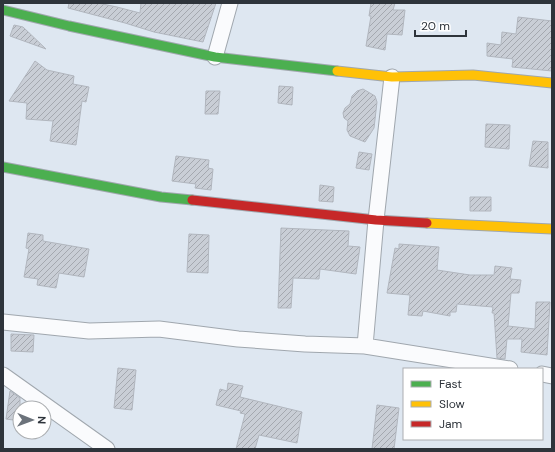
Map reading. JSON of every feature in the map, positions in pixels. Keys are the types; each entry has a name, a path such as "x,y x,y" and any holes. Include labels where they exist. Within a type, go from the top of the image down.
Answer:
{"street":[{"path":"215,58 230,3"},
{"path":"3,10 215,58 392,76 473,75 552,83"},
{"path":"366,346 376,220 392,76"},
{"path":"3,167 161,197 376,220 552,229"},
{"path":"3,322 89,331 159,329 238,339 305,344 366,346 504,368"},
{"path":"3,375 107,449"}],"building":[{"path":"69,3 98,3 140,13 141,3 216,3 203,42 154,32 68,8"},
{"path":"371,3 395,3 393,10 405,10 402,35 387,34 385,50 366,46 371,16 369,16"},
{"path":"518,17 552,21 552,71 512,67 513,59 487,56 487,43 501,45 502,32 516,34"},
{"path":"14,25 23,27 46,49 10,36"},
{"path":"35,61 47,70 74,76 73,84 89,87 86,102 82,101 76,145 50,141 53,121 26,119 27,103 9,101"},
{"path":"279,86 293,87 292,105 278,103"},
{"path":"363,89 375,96 377,102 374,128 365,142 350,136 347,130 348,121 344,118 343,113 345,108 350,104 352,96 357,91"},
{"path":"206,91 220,91 218,114 205,114"},
{"path":"486,124 510,125 509,149 485,147"},
{"path":"533,141 548,142 548,168 529,166"},
{"path":"359,152 372,154 369,170 356,168"},
{"path":"176,156 209,160 208,168 213,169 211,190 195,188 196,184 172,181"},
{"path":"320,185 334,187 333,202 319,201"},
{"path":"470,197 491,197 491,211 470,211"},
{"path":"281,228 349,231 348,246 360,247 356,274 320,269 319,279 293,278 291,308 278,308"},
{"path":"28,233 43,235 43,241 89,249 84,277 59,273 56,288 37,285 38,279 24,277 29,249 26,248"},
{"path":"189,234 209,235 208,273 187,272"},
{"path":"399,244 439,247 437,270 470,275 494,275 495,266 512,268 510,279 521,280 519,293 511,293 508,326 535,329 536,302 550,302 547,355 521,352 522,339 507,339 505,359 497,358 494,313 492,313 493,307 457,304 456,312 450,312 450,316 423,311 422,316 408,315 410,295 387,293 395,248 399,249"},
{"path":"11,334 34,335 33,352 11,351"},
{"path":"118,368 136,370 132,410 114,408"},
{"path":"228,383 243,386 240,397 302,412 297,443 259,435 255,449 236,449 245,414 240,413 241,411 216,405 220,389 227,391"},
{"path":"10,391 20,398 20,400 12,400 12,420 6,419"},
{"path":"377,405 399,408 394,449 372,449"}],"traffic: fast":[{"path":"3,10 69,26 215,57 337,71"},
{"path":"3,167 161,197 192,200"}],"traffic: slow":[{"path":"337,71 392,77 473,75 552,83"},
{"path":"427,223 552,229"}],"traffic: jam":[{"path":"192,200 376,220 427,223"}]}
